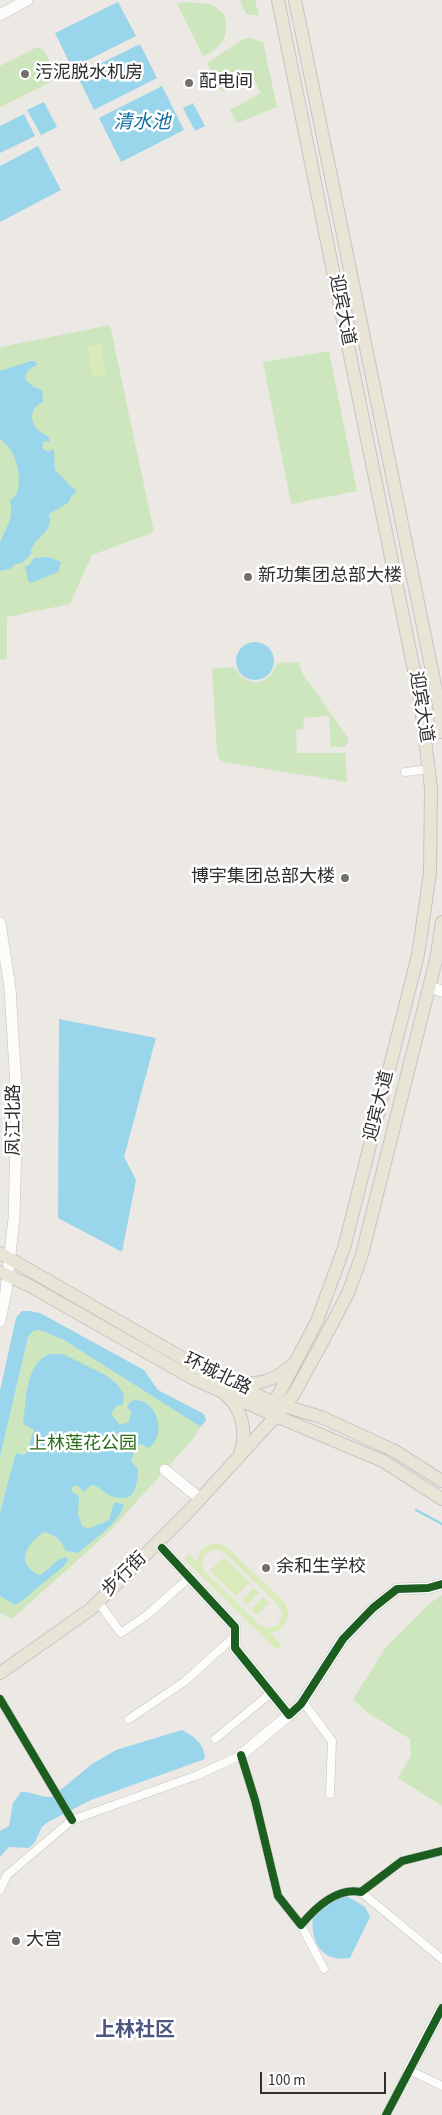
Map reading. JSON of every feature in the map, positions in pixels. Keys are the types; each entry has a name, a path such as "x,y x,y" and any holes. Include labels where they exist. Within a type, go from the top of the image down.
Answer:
{"main road":[{"name":"迎宾大道","path":"274,1403 317,1321 344,1248 418,955 436,821 421,708 278,0"},
{"name":"迎宾大道","path":"295,0 439,706 442,732"},
{"path":"340,304 356,301"},
{"path":"421,708 439,706"},
{"path":"424,916 442,920"},
{"name":"迎宾大道","path":"276,1416 294,1394 331,1326 359,1263 420,1024 436,989 436,960 442,920"},
{"path":"401,1019 420,1024"},
{"name":"环城北路","path":"5,1256 198,1367 224,1386 276,1416 384,1461 442,1499"},
{"name":"环城北路","path":"4,1274 30,1286 192,1378 224,1386 321,1417 395,1451 442,1481"},
{"path":"239,1456 244,1438 242,1420 224,1386 268,1382 286,1371 300,1354"},
{"name":"步行街","path":"0,1673 91,1609 190,1510 276,1416"}],"street":[{"path":"1,12 28,0"},
{"path":"405,772 431,769"},
{"name":"凤江北路","path":"0,923 10,988 17,1103 14,1218 5,1256 0,1321"},
{"path":"165,1470 198,1497"},
{"path":"162,1548 235,1627 235,1648 288,1715"},
{"path":"101,1606 121,1634 147,1615 190,1577"},
{"path":"0,1890 7,1876 72,1820 198,1775 241,1755 303,1702 344,1639 373,1608 396,1589 428,1588 442,1584"},
{"path":"128,1719 184,1682 235,1636"},
{"path":"215,1739 271,1693"},
{"path":"0,1700 72,1820"},
{"path":"303,1702 332,1741 330,1794"},
{"path":"241,1755 255,1800 278,1896 301,1926 324,1969"},
{"path":"361,1892 402,1860 442,1851"},
{"path":"301,1926 313,1910 327,1900 351,1890 361,1892 442,1959"},
{"path":"386,2115 442,2008"},
{"path":"409,2070 442,2086"}],"green space":[{"path":"240,0 255,0 259,16 246,14"},
{"path":"185,2 211,4 224,14 226,29 223,40 216,49 203,56 177,4"},
{"path":"250,38 263,42 277,107 237,123 230,110 261,93 252,77 222,92 207,63 243,39"},
{"path":"37,47 44,50 56,75 53,81 0,107 0,66"},
{"path":"110,325 154,532 92,555 70,604 7,617 7,659 0,660 0,347"},
{"path":"101,344 106,375 93,377 88,346"},
{"path":"329,351 357,491 291,504 263,362"},
{"path":"298,662 303,674 348,738 348,743 344,747 331,747 329,716 303,718 304,729 296,730 297,753 345,753 347,782 224,762 219,759 217,753 212,669 234,667 245,679 257,682 263,681 268,677 277,663"},
{"name":"上林莲花公园","path":"40,1330 64,1340 201,1426 194,1438 110,1531 12,1619 0,1613 0,1457 28,1337 33,1331"},
{"path":"212,1544 221,1544 228,1548 285,1603 288,1613 286,1622 280,1629 271,1634 282,1645 277,1650 184,1559 189,1554 196,1561 202,1549","holes":["217,1549 226,1554 278,1605 282,1613 278,1625 269,1628 260,1625 205,1572 203,1560 206,1554"]},
{"path":"224,1557 250,1582 236,1596 210,1571"},
{"path":"253,1588 259,1593 247,1605 242,1600"},
{"path":"442,1595 442,1806 398,1778 411,1755 410,1739 368,1713 353,1699 386,1647 429,1604"},
{"path":"263,1597 269,1603 257,1615 251,1610"}],"water":[{"path":"118,2 136,36 72,68 55,33"},
{"name":"清水池","path":"140,44 157,78 94,110 77,75"},
{"name":"清水池","path":"162,86 184,130 121,162 99,118"},
{"path":"44,102 57,127 41,135 27,110"},
{"path":"193,103 205,126 195,131 183,108"},
{"path":"24,114 35,136 0,153 0,126"},
{"path":"38,146 61,190 0,222 0,166"},
{"path":"35,361 37,365 28,370 25,379 34,387 42,390 43,402 32,413 34,425 49,439 50,442 44,441 42,448 48,452 54,450 55,470 76,490 76,493 72,495 68,503 49,514 49,527 34,544 31,554 22,563 15,564 10,569 0,571 0,542 9,523 11,513 10,501 16,493 19,478 14,456 0,439 0,371"},
{"path":"48,557 61,562 58,572 31,583 28,581 24,567 29,565 34,558"},
{"path":"255,642 268,648 274,661 268,674 255,680 242,674 236,661 242,648"},
{"path":"59,1019 156,1038 124,1157 136,1180 122,1252 58,1218"},
{"path":"22,1311 40,1313 144,1370 158,1390 204,1414 206,1420 201,1426 198,1425 64,1340 40,1330 33,1331 28,1337 0,1457 0,1391 16,1318"},
{"name":"上林莲花公园","path":"50,1354 63,1354 107,1376 117,1384 124,1395 123,1405 116,1406 111,1414 120,1425 129,1422 131,1412 127,1407 131,1401 139,1400 147,1403 153,1409 156,1417 158,1434 155,1442 149,1448 141,1444 137,1445 131,1461 138,1469 137,1482 130,1496 119,1498 111,1496 91,1485 84,1492 77,1485 72,1487 72,1492 79,1496 78,1514 82,1526 88,1529 109,1520 113,1505 116,1502 124,1505 121,1513 104,1532 78,1553 66,1551 58,1538 48,1533 44,1532 38,1537 28,1548 26,1554 25,1559 31,1570 39,1575 62,1558 66,1557 68,1560 64,1566 15,1605 0,1596 0,1513 16,1453 24,1455 27,1452 34,1430 23,1422 29,1383 36,1365"},
{"path":"182,1730 198,1741 203,1749 205,1759 91,1800 48,1822 42,1827 35,1842 29,1848 9,1847 0,1857 0,1831 9,1826 13,1803 21,1792 52,1797 92,1764 116,1750"},
{"path":"347,1896 365,1907 370,1917 350,1958 340,1959 325,1954 316,1942 313,1934 313,1916 333,1900"}],"waterway":[{"path":"416,1510 442,1524"}],"cycle path":[{"path":"162,1548 235,1627 235,1648 289,1715 301,1704 343,1639 373,1608 397,1589 428,1588 442,1584"},
{"path":"0,1699 72,1820"},
{"path":"241,1755 255,1800 278,1896 301,1925 327,1900 343,1893 361,1892 402,1861 442,1851"},
{"path":"386,2115 442,2008"}],"place":[{"name":"污泥脱水机房","path":"25,74"},
{"name":"配电间","path":"189,83"},
{"name":"新功集团总部大楼","path":"248,577"},
{"name":"博宇集团总部大楼","path":"345,878"},
{"name":"余和生学校","path":"266,1568"},
{"name":"大宫","path":"16,1941"}],"district":[{"name":"上林社区","path":"135,2032"}]}
